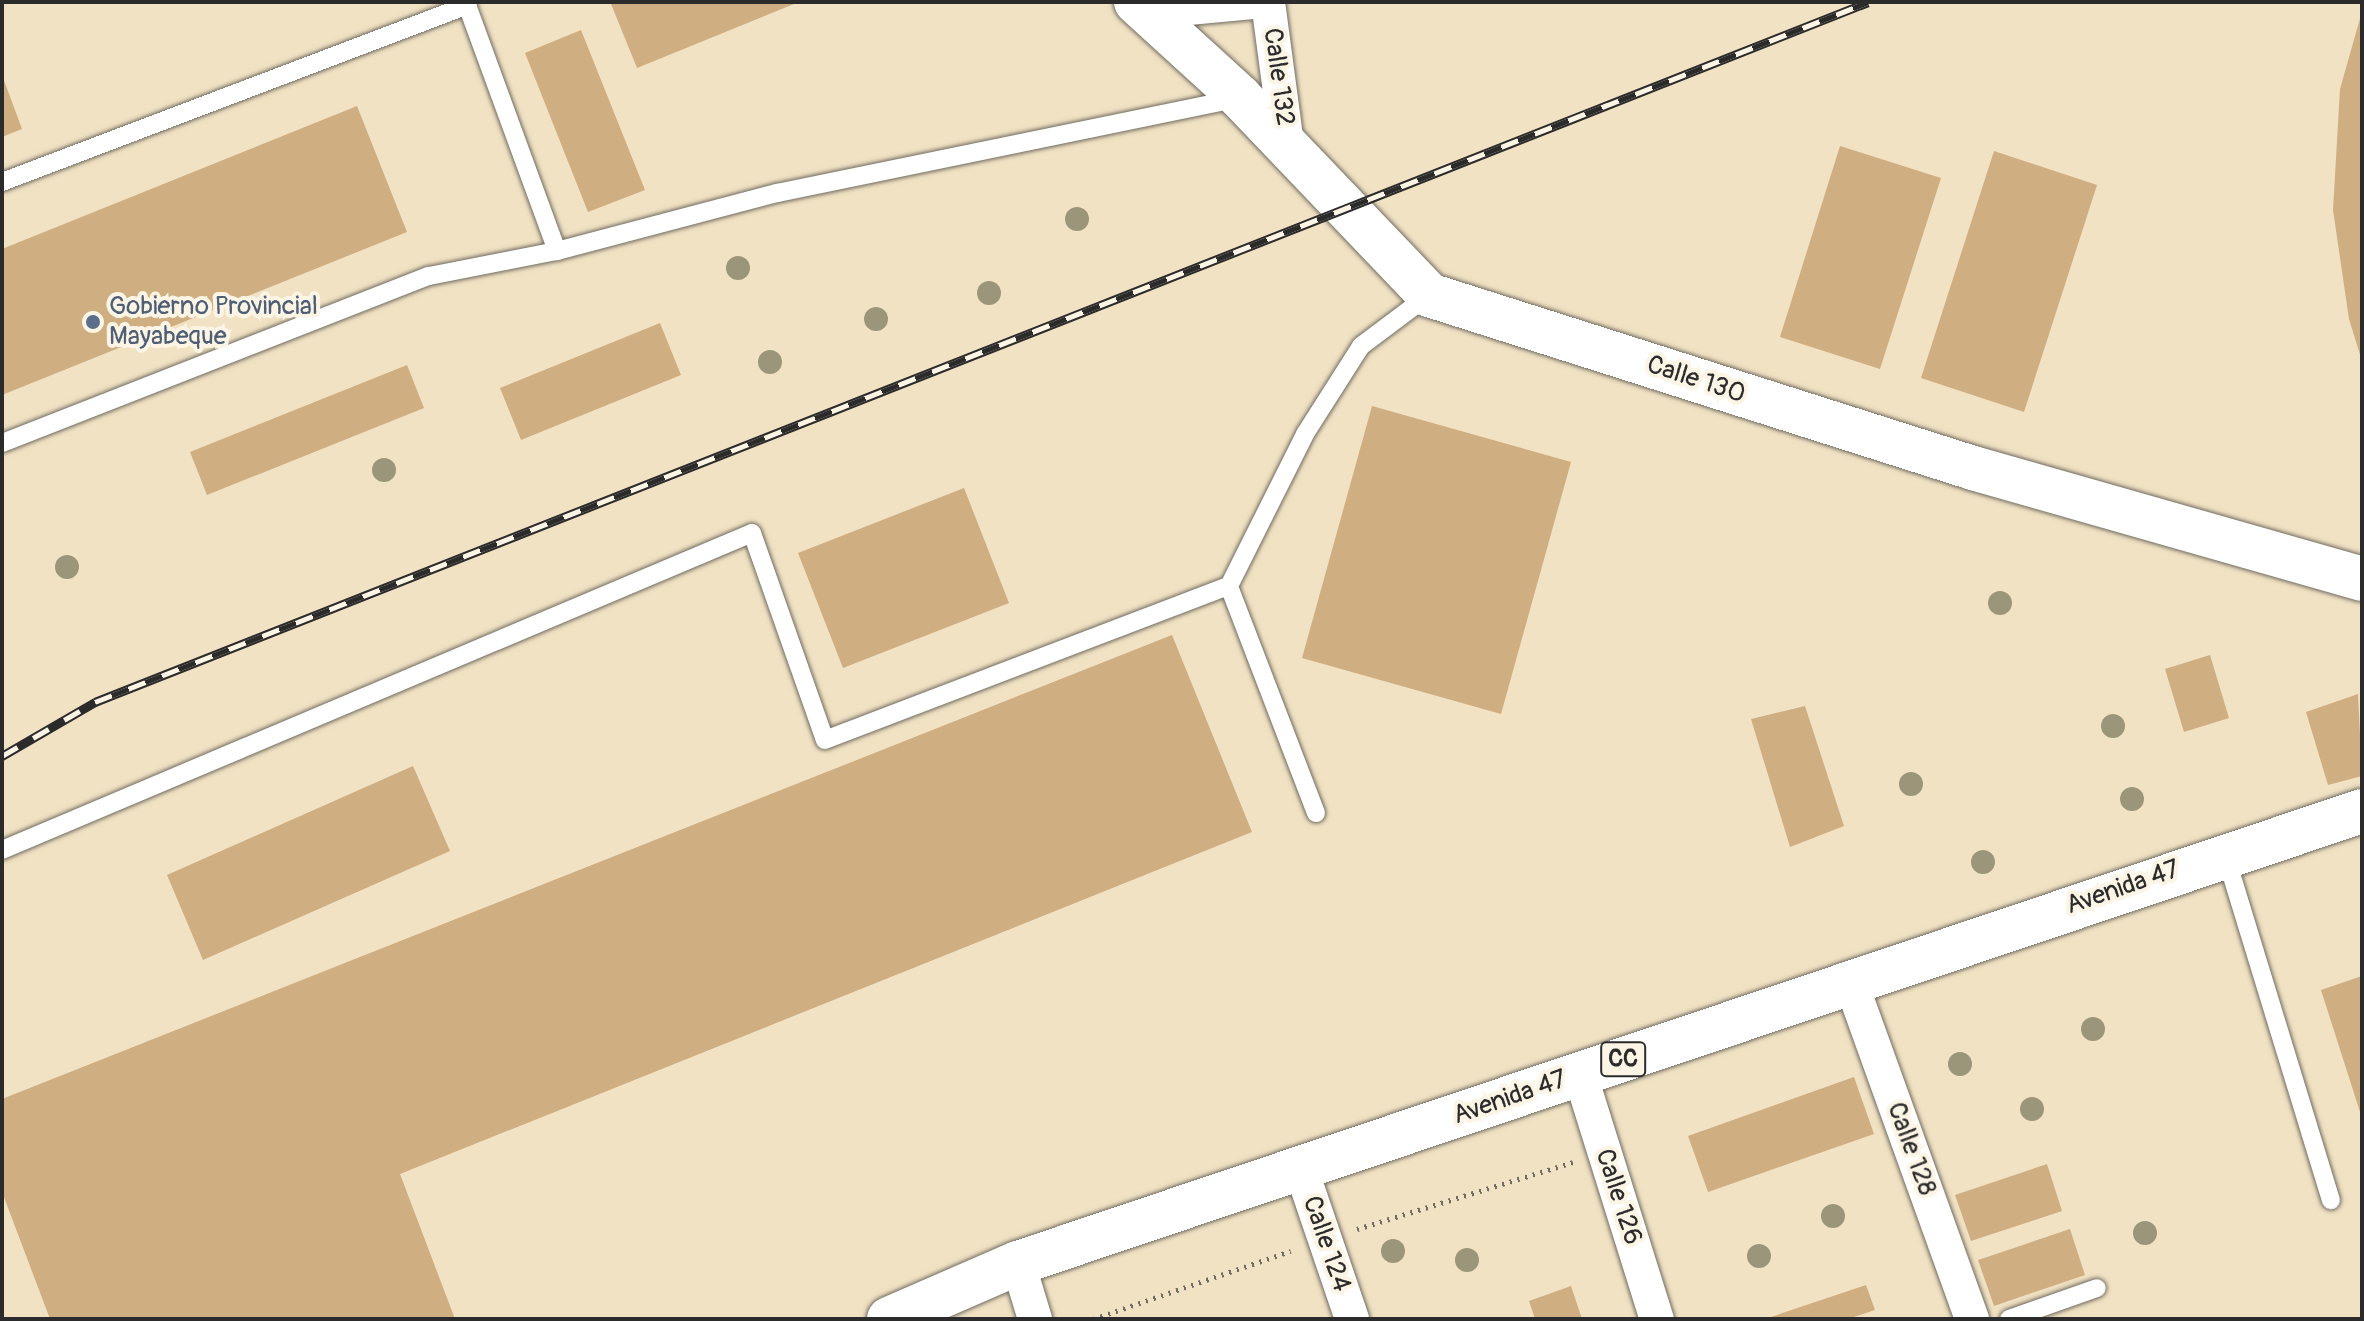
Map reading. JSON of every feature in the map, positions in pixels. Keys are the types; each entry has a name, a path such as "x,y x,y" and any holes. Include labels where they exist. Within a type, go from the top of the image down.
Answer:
{"main road":[{"name":"Calle 130","path":"1141,7 1240,97 1288,151 1429,295 1973,468 2362,579"},
{"name":"Avenida 47","path":"889,1319 1018,1263 1850,980 2362,811"}],"street":[{"path":"1141,7 1253,2"},
{"name":"Calle 132","path":"1268,2 1288,151"},
{"name":"Calle 128","path":"1850,980 1972,1319"},
{"name":"Calle 126","path":"1580,1074 1657,1319"},
{"name":"Calle 124","path":"1301,1169 1352,1319"},
{"path":"1018,1263 1035,1319"}],"lane":[{"path":"2,182 470,3 557,251"},
{"path":"2,443 429,276 557,251 777,193 1240,97"},
{"path":"2,850 752,533 825,740 1229,586 1305,434 1361,346 1429,295"},
{"path":"1229,586 1316,813"},
{"path":"2225,854 2331,1200"},
{"path":"2009,1319 2097,1288"}],"building":[{"path":"799,2 637,68 611,4"},
{"path":"2361,15 2361,358 2349,319 2333,210 2340,89"},
{"path":"581,30 645,190 588,212 525,53"},
{"path":"2,75 22,129 2,137"},
{"name":"Gobierno Provincial Mayabeque","path":"357,106 407,232 2,395 2,249"},
{"path":"1840,146 1941,178 1880,369 1780,337"},
{"path":"1994,151 2097,185 2024,412 1921,378"},
{"path":"660,323 681,375 521,440 500,388"},
{"path":"407,365 424,408 207,495 190,452"},
{"path":"1372,406 1571,462 1501,714 1302,658"},
{"path":"964,488 1009,603 843,668 798,553"},
{"path":"1172,635 1252,832 400,1174 455,1319 50,1319 2,1192 2,1099"},
{"path":"2210,655 2229,718 2184,732 2165,669"},
{"path":"2358,694 2362,776 2328,785 2306,712"},
{"path":"1805,706 1844,826 1790,847 1751,719"},
{"path":"413,766 450,851 203,960 167,875"},
{"path":"2362,976 2362,1115 2361,1115 2321,990"},
{"path":"1854,1077 1874,1134 1708,1192 1688,1136"},
{"path":"2047,1164 2062,1211 1971,1241 1955,1195"},
{"path":"2070,1229 2085,1275 1994,1306 1978,1260"},
{"path":"1866,1285 1875,1310 1848,1319 1765,1319"},
{"path":"1571,1286 1582,1319 1535,1319 1529,1301"}],"railway":[{"path":"2,756 95,702 1868,2"}],"place":[{"name":"Gobierno Provincial Mayabeque","path":"93,322"}]}
